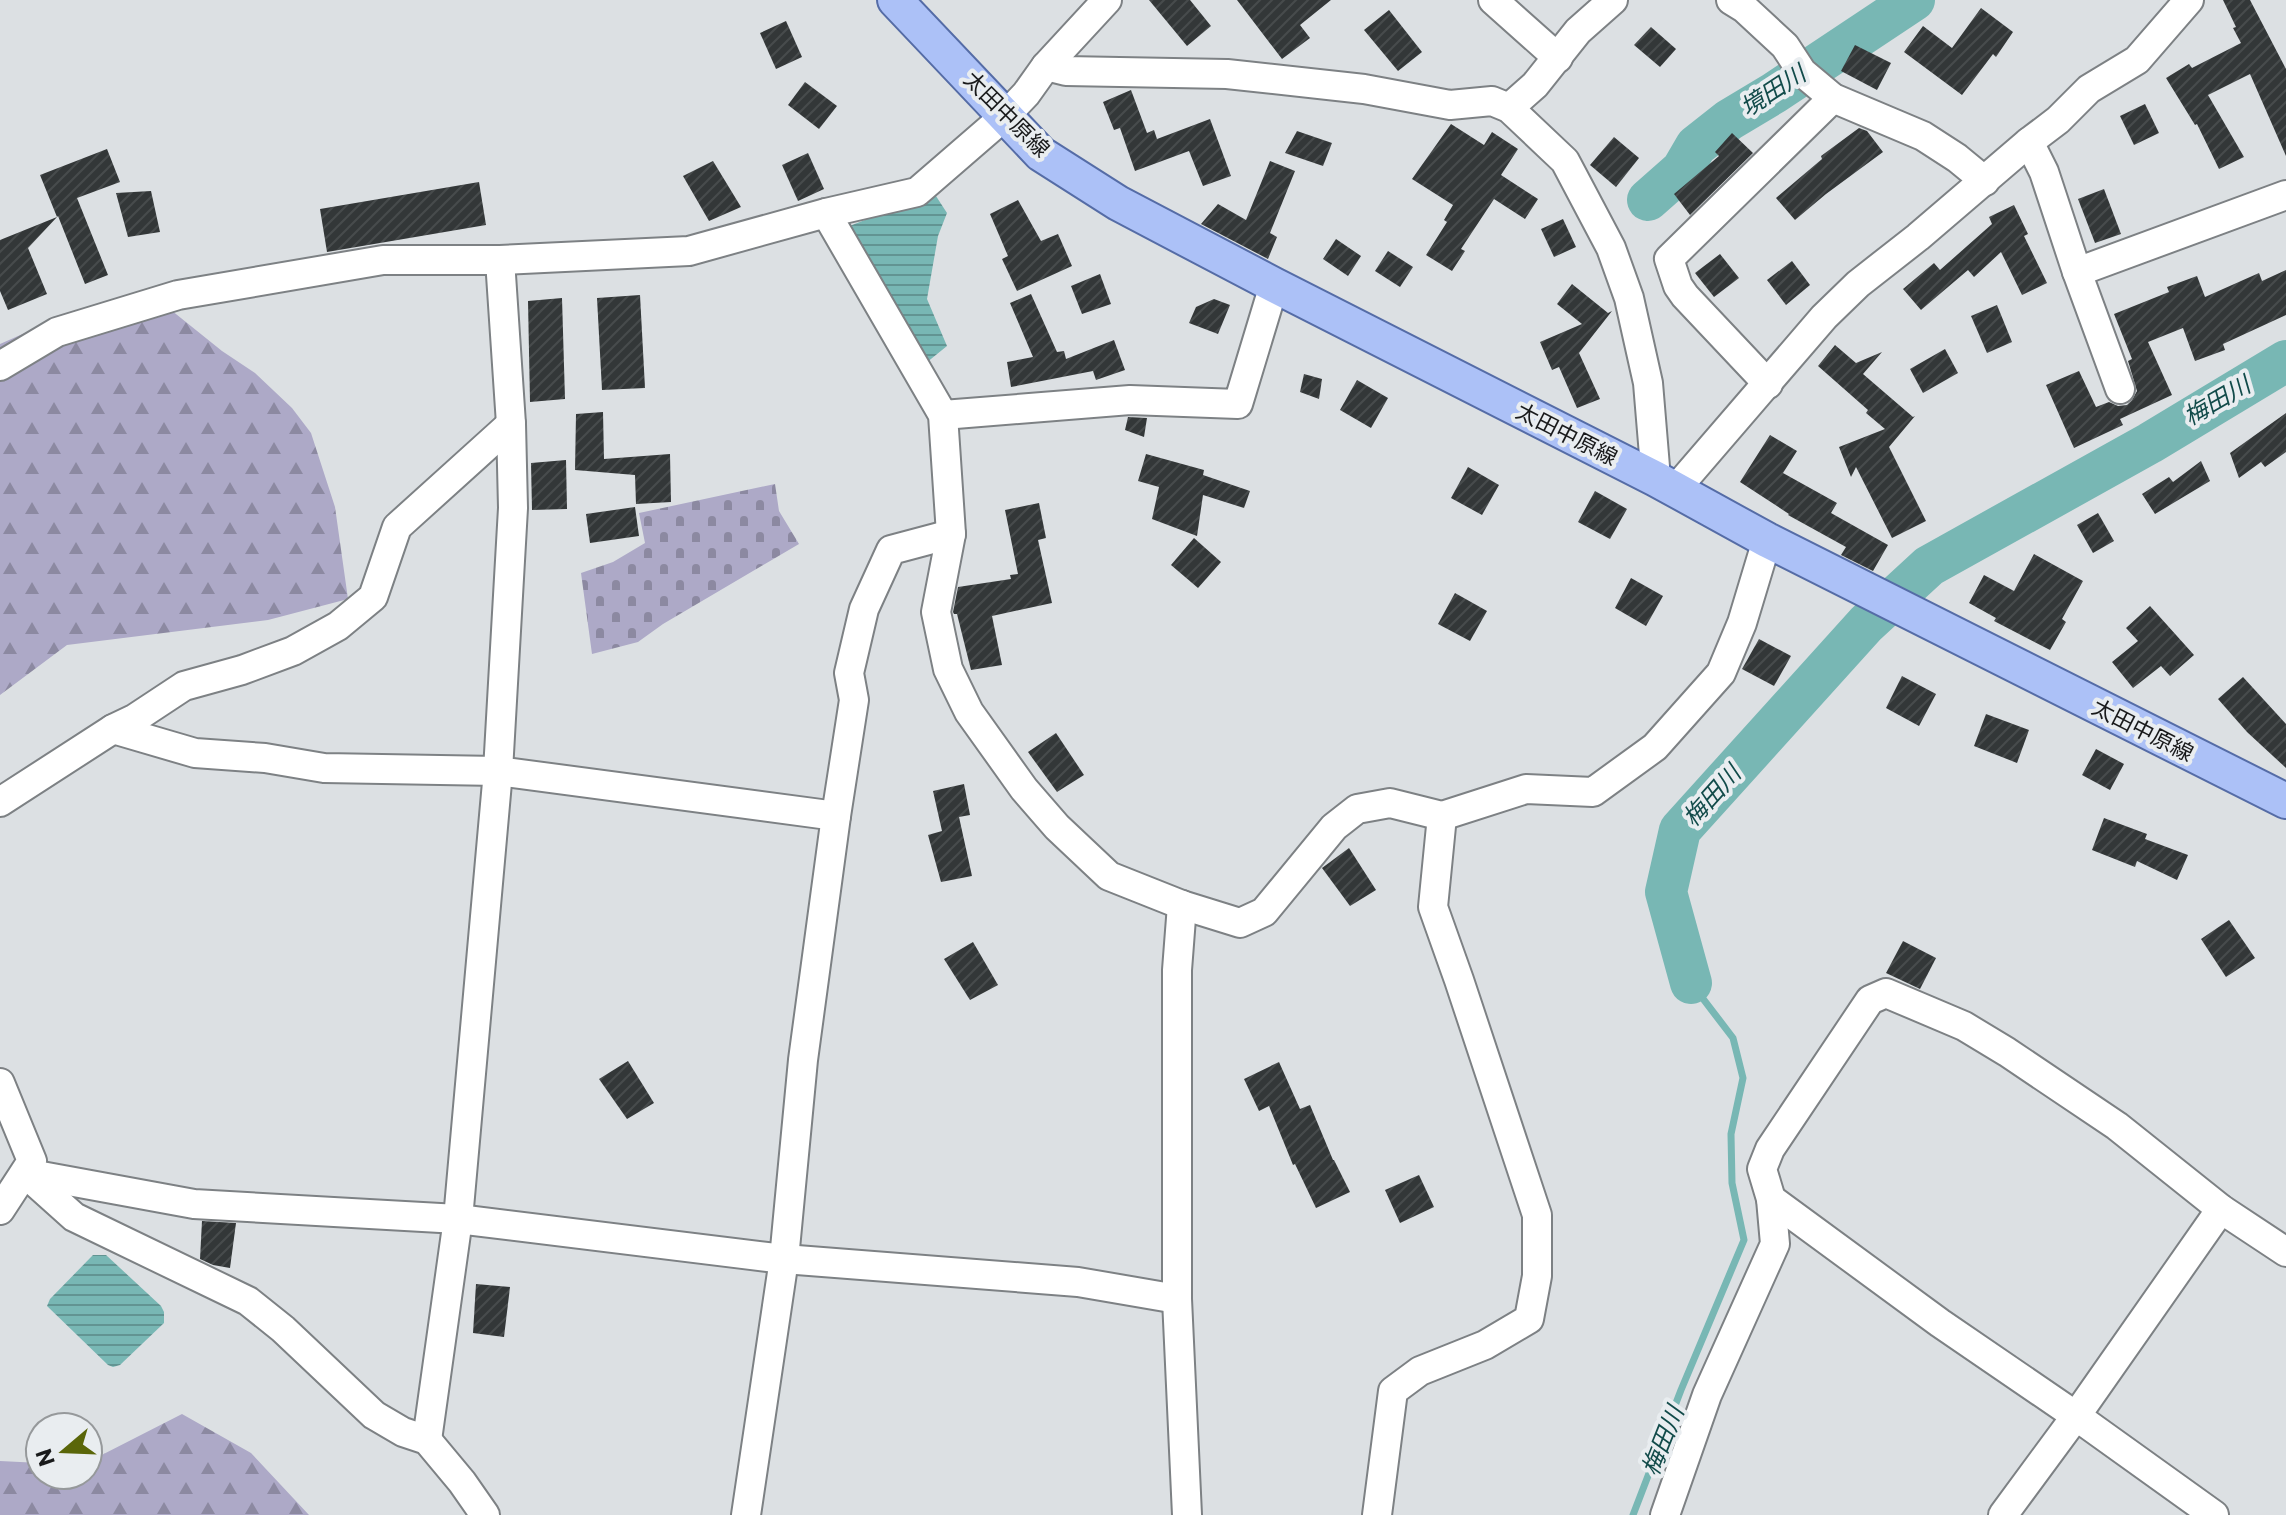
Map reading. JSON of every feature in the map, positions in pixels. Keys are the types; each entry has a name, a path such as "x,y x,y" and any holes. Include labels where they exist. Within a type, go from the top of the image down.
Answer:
{"main road":[{"name":"太田中原線","path":"895,0 1041,154 1118,203 1767,540 2286,801"}],"street":[{"path":"0,366 57,332 178,295 383,260 500,260 689,251 826,213 917,192 1006,115 1107,0"},
{"path":"1493,0 1558,58"},
{"path":"1509,108 1535,85 1578,31 1613,0"},
{"path":"1731,0 1785,46 1802,72 1833,98 1923,136 1985,181"},
{"path":"1665,485 1768,384 1824,317 1858,284 2058,120 2089,89 2137,60 2189,0"},
{"path":"1046,66 1066,71 1227,74 1364,89 1450,105 1492,101 1509,108 1565,161 1611,248 1629,298 1648,383 1665,485"},
{"path":"1768,384 1685,296 1678,286 1669,259 1833,98"},
{"path":"2029,142 2044,172 2120,389"},
{"path":"2077,272 2286,195"},
{"path":"826,213 943,415 951,534 936,612 948,669 969,712 1032,798 1057,827 1109,876 1182,905 1240,923 1264,912 1334,827 1357,809 1390,803 1442,816 1526,789 1593,792 1655,747 1721,673 1742,623 1767,540"},
{"path":"427,1440 458,1219 498,771 513,508 500,260"},
{"path":"943,415 1130,400 1238,404 1274,285"},
{"path":"0,802 184,686 242,670 293,651 338,626 373,597 397,527 511,424"},
{"path":"746,1515 784,1259 803,1060 854,700 849,673 864,609 891,550 951,534"},
{"path":"113,729 195,753 265,758 324,768 498,771 836,816"},
{"path":"1377,1515 1393,1391 1420,1371 1485,1345 1529,1319 1537,1276 1537,1215 1433,907 1442,816"},
{"path":"1182,905 1177,970 1177,1299 1187,1515"},
{"path":"1665,1515 1707,1395 1775,1244 1771,1199 1762,1169 1770,1149 1870,1000 1886,993 1964,1026 2007,1052 2117,1126 2221,1209 2286,1252"},
{"path":"0,1083 32,1161 0,1210"},
{"path":"25,1173 194,1204 458,1219 784,1259 1078,1282 1177,1299"},
{"path":"25,1173 74,1217 248,1301 283,1329 374,1415 403,1432 427,1440 485,1515"},
{"path":"1771,1199 1940,1323 2214,1515"},
{"path":"2003,1515 2221,1209"}],"green space":[{"path":"166,306 255,373 292,408 311,433 335,507 348,599 268,620 67,645 0,695 0,344 61,317"},
{"path":"775,484 779,511 799,544 638,642 592,654 581,573 613,562 645,543 639,513"},
{"path":"182,1414 251,1453 309,1515 0,1515 0,1461 24,1462 24,1491 104,1491 104,1454"}],"water":[{"path":"934,193 947,213 938,236 927,299 947,346 926,363 847,227"},
{"path":"93,1255 106,1255 164,1312 164,1323 120,1365 113,1367 47,1306 50,1299"}],"building":[{"path":"1149,0 1190,0 1211,26 1187,46"},
{"path":"1237,0 1331,0 1300,25 1310,38 1282,59"},
{"path":"2223,0 2250,0 2286,69 2286,156 2250,74 2208,95 2244,157 2219,169 2197,124 2166,78 2189,64 2192,68 2241,43"},
{"path":"1981,8 2013,32 1996,57 1993,54 1962,95 1904,52 1923,26 1952,48"},
{"path":"1389,10 1422,52 1398,71 1364,30"},
{"path":"786,21 802,57 776,69 760,33"},
{"path":"1651,27 1676,49 1660,67 1634,45"},
{"path":"1855,45 1891,63 1877,90 1841,71"},
{"path":"805,82 837,106 819,129 788,105"},
{"path":"1131,90 1147,133 1154,130 1157,139 1210,119 1231,176 1203,186 1189,151 1135,171 1120,128 1114,130 1103,102"},
{"path":"2145,104 2159,133 2134,145 2120,116"},
{"path":"1451,124 1484,145 1492,132 1518,149 1501,175 1538,199 1525,219 1494,199 1461,249 1465,251 1452,271 1426,255 1447,222 1444,220 1453,205 1412,179"},
{"path":"1859,128 1867,131 1883,152 1795,220 1776,198 1822,159 1821,156"},
{"path":"1297,131 1332,143 1323,166 1285,153"},
{"path":"1732,133 1753,153 1690,215 1674,194 1719,156 1715,152"},
{"path":"1614,137 1639,158 1616,187 1590,165"},
{"path":"107,149 120,182 77,198 108,275 85,284 58,216 28,248 47,294 8,310 0,291 0,240 57,217 40,175"},
{"path":"808,153 824,189 798,201 782,165"},
{"path":"713,161 741,207 709,221 683,176"},
{"path":"1270,161 1295,171 1270,233 1277,237 1268,259 1201,224 1218,204 1246,220"},
{"path":"479,182 486,225 327,252 320,209"},
{"path":"2104,189 2121,234 2095,243 2078,199"},
{"path":"151,191 160,232 128,237 116,193"},
{"path":"1018,200 1041,241 1058,234 1072,266 1017,291 1002,259 1008,256 990,214"},
{"path":"2014,205 2028,234 2024,236 2047,283 2022,295 2001,252 1974,277 1968,270 1921,310 1903,289 1934,263 1940,270 1992,224 1989,217"},
{"path":"1563,219 1576,247 1554,257 1541,229"},
{"path":"1336,239 1361,256 1348,276 1323,259"},
{"path":"1388,251 1413,267 1400,287 1375,271"},
{"path":"1720,254 1739,278 1714,297 1695,273"},
{"path":"1792,261 1810,285 1786,305 1767,280"},
{"path":"2286,270 2286,315 2223,344 2225,350 2195,361 2183,328 2148,342 2172,395 2120,419 2123,425 2074,448 2046,385 2079,371 2096,407 2109,402 2118,406 2127,405 2132,400 2137,391 2128,361 2132,359 2114,314 2169,292 2167,287 2197,276 2205,297 2259,273 2262,281"},
{"path":"1100,274 1111,304 1082,314 1071,286"},
{"path":"1572,284 1608,313 1612,311 1579,353 1600,399 1577,408 1559,367 1552,370 1540,342 1582,324 1557,304"},
{"path":"1031,294 1057,352 1064,351 1066,359 1114,340 1125,370 1096,380 1093,371 1011,387 1007,362 1033,357 1010,303"},
{"path":"640,295 645,388 602,390 597,298"},
{"path":"562,298 565,399 530,402 528,301"},
{"path":"1214,299 1230,305 1218,334 1189,323 1196,307"},
{"path":"1997,305 2012,342 1987,353 1971,316"},
{"path":"1835,345 1856,363 1882,352 1863,374 1915,416 1889,447 1926,521 1892,538 1856,467 1851,477 1839,447 1885,429 1818,366"},
{"path":"1945,349 1958,373 1923,393 1910,369"},
{"path":"1304,374 1322,379 1319,399 1300,392"},
{"path":"1357,380 1388,398 1371,428 1340,410"},
{"path":"603,412 604,459 670,454 671,502 636,504 635,475 575,470 576,414"},
{"path":"2286,413 2286,452 2265,467 2261,462 2239,478 2230,453"},
{"path":"1128,417 1147,418 1144,437 1125,430"},
{"path":"1770,435 1797,451 1783,473 1837,503 1831,513 1888,545 1873,571 1841,555 1846,547 1788,515 1740,482"},
{"path":"1146,454 1204,470 1203,475 1250,491 1244,508 1203,495 1197,536 1152,519 1159,487 1138,481"},
{"path":"566,460 567,509 532,510 531,463"},
{"path":"2201,461 2210,481 2155,514 2142,494 2169,477 2173,482"},
{"path":"1468,467 1499,485 1482,515 1451,498"},
{"path":"1595,491 1627,509 1610,539 1578,522"},
{"path":"1039,503 1046,538 1038,540 1052,603 992,616 1002,665 971,670 957,614 953,612 958,587 1011,579 1010,575 1018,574 1005,510"},
{"path":"635,507 639,536 590,543 586,514"},
{"path":"2098,513 2114,541 2093,553 2077,525"},
{"path":"1194,538 1221,562 1198,588 1171,565"},
{"path":"2034,554 2083,581 2062,619 2066,622 2050,650 1994,621 1996,618 1969,603 1984,575 2014,591"},
{"path":"1631,578 1663,596 1646,626 1615,608"},
{"path":"1455,593 1487,611 1470,641 1438,624"},
{"path":"2150,606 2194,655 2170,676 2161,666 2133,688 2112,662 2138,641 2126,628"},
{"path":"1759,639 1791,656 1774,686 1742,669"},
{"path":"1902,676 1936,694 1919,726 1886,708"},
{"path":"2243,677 2286,724 2286,768 2247,732 2218,699"},
{"path":"1986,714 2029,730 2017,763 1974,746"},
{"path":"1056,733 1084,775 1057,792 1028,752"},
{"path":"2096,749 2124,764 2110,790 2082,775"},
{"path":"964,784 970,815 959,817 972,876 941,882 928,835 942,831 933,791"},
{"path":"2104,818 2147,834 2145,839 2188,855 2177,880 2137,861 2135,867 2092,850"},
{"path":"1349,848 1376,890 1350,906 1322,868"},
{"path":"2229,920 2255,958 2226,977 2201,939"},
{"path":"1903,941 1936,958 1920,989 1886,973"},
{"path":"973,942 998,985 970,1000 944,959"},
{"path":"628,1061 654,1103 627,1119 599,1079"},
{"path":"1279,1062 1300,1109 1310,1105 1350,1192 1316,1208 1293,1165 1269,1106 1259,1111 1244,1079"},
{"path":"1419,1175 1434,1207 1400,1223 1385,1190"},
{"path":"202,1221 236,1223 230,1268 200,1259"},
{"path":"476,1284 510,1287 504,1337 473,1333"}],"waterway":[{"name":"境田川","path":"1648,200 1682,170 1696,146 1729,120 1914,0"},
{"name":"梅田川","path":"1691,983 1666,892 1680,830 1866,624 1929,566 2150,443 2286,361"},
{"name":"梅田川","path":"1633,1515 1744,1240 1732,1183 1731,1134 1743,1078 1733,1038 1691,983"}]}
